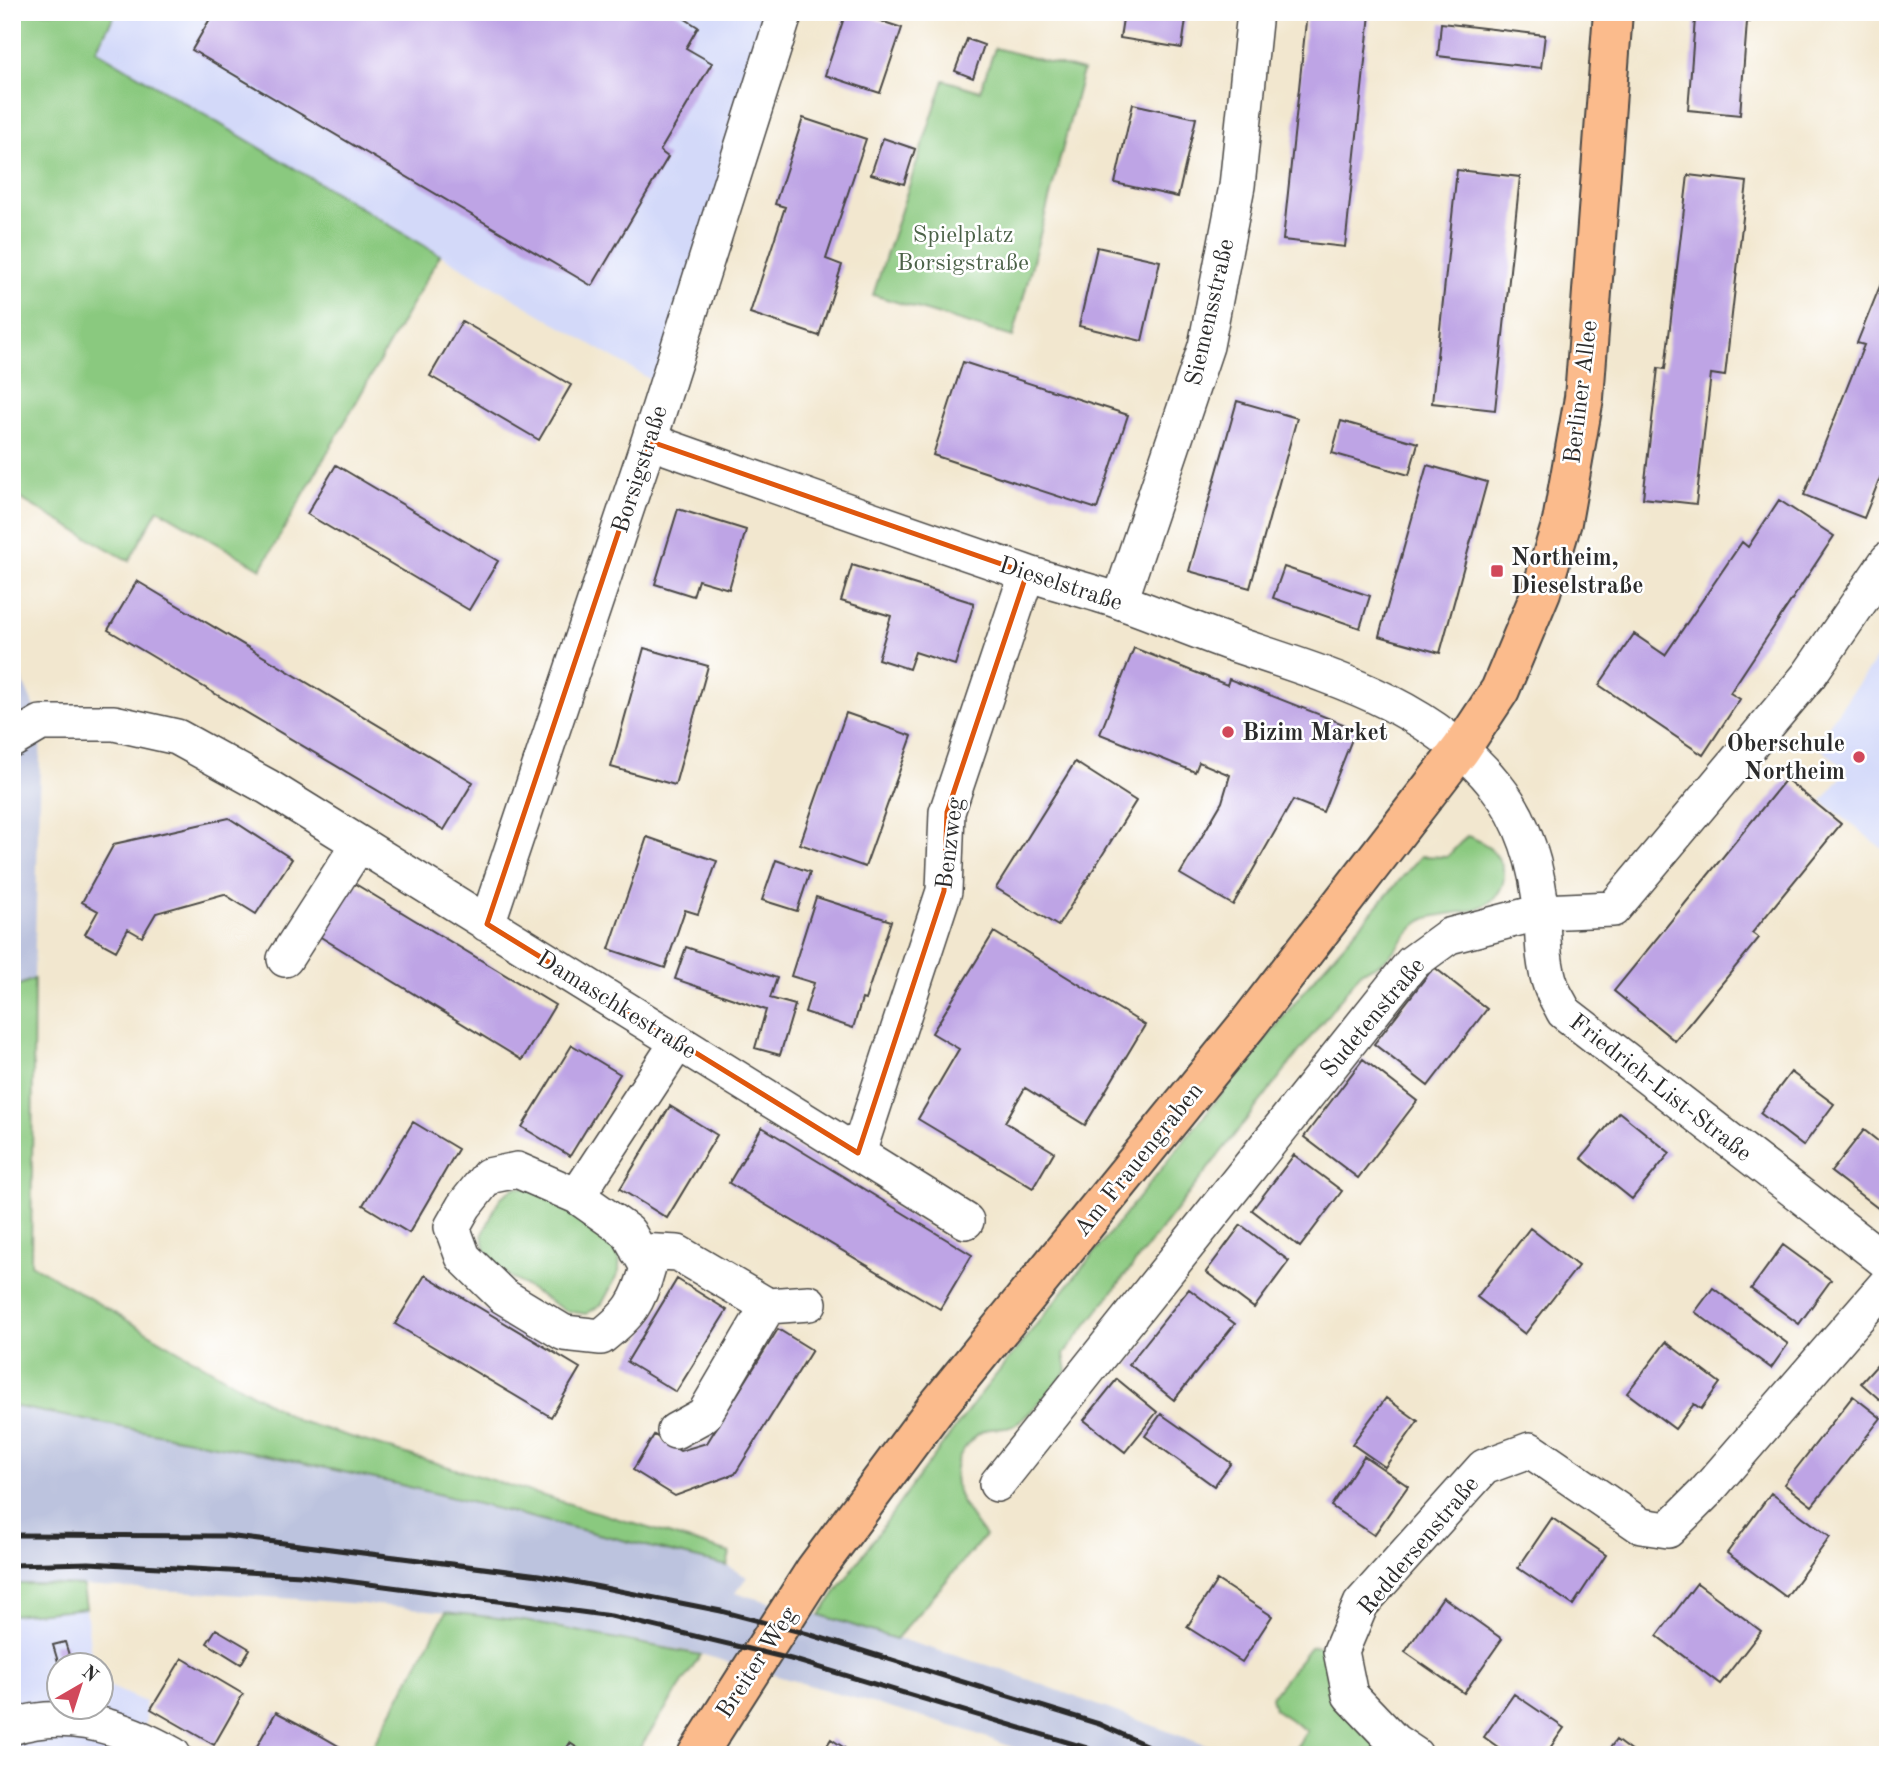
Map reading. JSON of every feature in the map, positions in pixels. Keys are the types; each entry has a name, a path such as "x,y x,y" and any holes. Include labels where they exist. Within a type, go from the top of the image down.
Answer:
{"main road":[{"name":"Berliner Allee","path":"1461,748 1512,667 1541,592 1562,522 1584,398 1613,12"},
{"name":"Am Frauengraben","path":"815,1570 934,1410 1249,1023 1461,748"},
{"name":"Breiter Weg","path":"698,1755 815,1570"}],"street":[{"name":"Borsigstraße","path":"487,924 649,441 785,12"},
{"name":"Siemensstraße","path":"1120,601 1206,346 1237,186 1255,12"},
{"name":"Dieselstraße","path":"649,441 1027,573 1120,601 1172,623 1339,680 1395,704 1461,748"},
{"name":"Sudetenstraße","path":"997,1484 1412,963 1449,936 1541,912 1613,909 1809,676 1888,560"},
{"name":"Benzweg","path":"858,1153 944,891 947,812 1027,573"},
{"name":"Damaschkestraße","path":"12,740 41,723 114,723 177,737 268,788 967,1221"},
{"name":"Friedrich-List-Straße","path":"1461,748 1497,787 1517,819 1532,856 1550,985 1564,1012 1888,1263"},
{"path":"285,960 359,844"},
{"path":"577,1196 678,1042"},
{"path":"517,1170 577,1196 628,1232 638,1251 648,1267 641,1292 627,1316 601,1337 564,1334 503,1296 463,1257 452,1227 488,1175 517,1170"},
{"path":"638,1251 678,1253 768,1306 809,1303"},
{"name":"Reddersenstraße","path":"1415,1755 1394,1741 1350,1695 1341,1650 1361,1604 1484,1467 1530,1450 1641,1526 1668,1530 1705,1493 1888,1282"},
{"path":"675,1431 704,1415 768,1306"},
{"path":"15,1726 64,1719 103,1725 142,1737 173,1755"}],"highlighted area":[{"path":"649,441 1027,573 947,812 944,891 858,1153 487,924"}],"shaded area":[{"path":"116,12 785,12 666,389 96,50"},
{"name":"Oberschule Northeim","path":"1888,642 1888,853 1822,801 1847,770 1815,744"},
{"path":"12,656 41,723 34,979 12,988"},
{"path":"12,1406 257,1453 389,1482 727,1566 747,1577 735,1593 820,1615 1003,1670 1232,1755 1033,1755 966,1730 693,1652 524,1621 402,1607 214,1593 12,1584"},
{"path":"86,1608 91,1652 46,1652 46,1722 116,1722 116,1689 145,1702 146,1722 129,1755 12,1755 12,1615"}],"green space":[{"path":"12,12 116,12 96,50 440,255 261,569 158,509 129,561 12,494"},
{"name":"Spielplatz Borsigstraße","path":"995,48 1083,71 1013,337 873,295 944,80 980,91"},
{"path":"1467,836 1487,846 1500,862 1503,881 1492,900 1476,909 1436,916 1420,922 1387,958 1362,971 1064,1354 1067,1371 1017,1424 983,1431 964,1449 955,1472 956,1484 964,1506 985,1536 896,1639 820,1615 983,1391 1321,970 1421,856 1447,857"},
{"path":"34,979 31,1264 299,1421 730,1553 727,1566 389,1482 257,1453 12,1406 12,988"},
{"path":"515,1187 537,1189 606,1230 620,1252 619,1272 602,1304 586,1314 566,1311 499,1270 487,1255 482,1236 500,1198"},
{"path":"12,1584 83,1586 86,1608 12,1615"},
{"path":"446,1612 524,1621 701,1655 635,1755 368,1755"},
{"path":"1319,1646 1327,1653 1328,1681 1340,1702 1399,1755 1291,1755 1307,1731 1274,1709 1271,1697 1310,1647"}],"building":[{"path":"214,12 674,12 698,27 686,48 712,63 660,151 668,157 592,286 192,50"},
{"path":"846,12 854,12 902,28 880,93 825,75"},
{"path":"1124,12 1187,12 1182,48 1120,38"},
{"path":"1307,12 1370,14 1345,247 1283,240"},
{"path":"1699,12 1751,12 1750,22 1747,22 1740,115 1688,110 1695,19 1699,18"},
{"path":"1441,23 1545,35 1541,68 1438,56"},
{"path":"967,39 984,45 973,78 955,71"},
{"path":"1133,104 1196,118 1178,197 1115,183"},
{"path":"803,118 866,139 826,259 842,265 819,336 750,313 785,207 775,204"},
{"path":"883,138 915,149 904,184 871,174"},
{"path":"1457,170 1520,177 1495,410 1432,403"},
{"path":"1688,175 1747,182 1725,376 1711,374 1696,504 1643,498 1658,368 1665,369"},
{"path":"1097,247 1160,261 1142,341 1079,326"},
{"path":"1888,266 1888,458 1864,518 1804,495 1864,345 1857,343"},
{"path":"462,321 571,385 539,440 430,376"},
{"path":"963,362 1128,415 1097,509 933,455"},
{"path":"1237,401 1297,418 1250,588 1189,571"},
{"path":"1341,421 1418,443 1409,475 1332,453"},
{"path":"336,465 498,561 469,610 307,514"},
{"path":"1427,465 1487,482 1440,653 1379,636"},
{"path":"1779,500 1834,536 1730,693 1740,699 1703,755 1599,685 1634,634 1665,655 1742,542 1748,547"},
{"path":"678,509 746,530 729,589 698,580 693,596 655,584"},
{"path":"852,565 974,603 955,665 915,652 909,669 878,659 891,616 841,601"},
{"path":"1284,567 1370,596 1360,628 1273,598"},
{"path":"137,581 473,782 444,830 108,630"},
{"path":"644,648 708,666 675,785 611,767"},
{"name":"Bizim Market","path":"1134,648 1227,685 1229,679 1356,729 1323,812 1293,800 1233,905 1180,874 1222,802 1230,775 1199,762 1195,772 1100,734"},
{"path":"846,713 912,736 865,867 800,844"},
{"path":"1075,762 1136,801 1058,926 996,888"},
{"path":"1786,779 1841,824 1752,933 1759,938 1675,1041 1614,991"},
{"path":"229,818 292,859 256,914 224,894 156,913 142,937 128,929 116,951 85,934 98,911 82,902 114,844"},
{"path":"647,837 717,861 698,914 685,910 665,968 609,949"},
{"path":"776,860 810,872 797,911 762,900"},
{"path":"352,882 555,1005 522,1060 319,936"},
{"path":"816,897 891,921 853,1028 805,1012 814,983 791,976"},
{"path":"994,932 1145,1025 1085,1125 1025,1088 1005,1122 1054,1152 1033,1188 918,1119 959,1049 932,1033"},
{"path":"686,947 777,978 770,998 795,1005 780,1055 755,1048 766,1010 675,979"},
{"path":"1434,967 1487,1009 1428,1086 1374,1044"},
{"path":"572,1045 620,1074 570,1156 522,1127"},
{"path":"1363,1059 1417,1101 1358,1178 1304,1137"},
{"path":"1791,1072 1834,1104 1803,1146 1760,1113"},
{"path":"670,1106 717,1135 667,1218 620,1189"},
{"path":"1619,1112 1670,1153 1632,1199 1581,1158"},
{"path":"413,1122 458,1149 409,1233 363,1205"},
{"path":"762,1127 972,1255 940,1309 729,1183"},
{"path":"1864,1130 1888,1149 1888,1216 1831,1172"},
{"path":"1294,1155 1342,1191 1300,1247 1252,1210"},
{"path":"1241,1225 1289,1261 1254,1308 1206,1272"},
{"path":"1530,1228 1578,1266 1525,1334 1477,1297"},
{"path":"1783,1245 1831,1280 1799,1324 1751,1289"},
{"path":"425,1275 580,1368 551,1417 395,1324"},
{"path":"677,1279 727,1310 676,1392 627,1362"},
{"path":"1713,1288 1788,1344 1771,1368 1695,1312"},
{"path":"1189,1289 1235,1324 1174,1400 1129,1364"},
{"path":"778,1329 812,1350 735,1474 675,1496 633,1470 654,1435 680,1451 707,1443"},
{"path":"1666,1342 1720,1383 1701,1409 1694,1404 1675,1429 1627,1393"},
{"path":"1888,1353 1888,1407 1861,1383"},
{"path":"1117,1379 1157,1412 1125,1452 1084,1420"},
{"path":"1853,1396 1881,1418 1812,1506 1784,1484"},
{"path":"1386,1398 1418,1421 1385,1467 1352,1444"},
{"path":"1161,1414 1231,1463 1214,1486 1145,1436"},
{"path":"1364,1456 1408,1486 1374,1535 1331,1506"},
{"path":"1771,1493 1830,1537 1786,1597 1727,1553"},
{"path":"1552,1518 1606,1555 1573,1605 1518,1568"},
{"path":"1217,1580 1272,1616 1242,1662 1187,1627"},
{"path":"1697,1583 1761,1631 1720,1684 1657,1636"},
{"path":"1443,1597 1502,1639 1464,1693 1405,1652"},
{"path":"216,1629 250,1649 241,1664 207,1643"},
{"path":"65,1642 68,1652 55,1652 53,1645"},
{"path":"182,1658 243,1694 214,1745 151,1709"},
{"path":"1514,1694 1564,1728 1545,1755 1509,1755 1484,1737"},
{"path":"276,1712 316,1733 354,1755 252,1755"},
{"path":"831,1739 855,1755 821,1755"},
{"path":"1616,1740 1636,1755 1605,1755"},
{"path":"570,1743 588,1755 562,1755"}],"railway":[{"path":"12,1535 227,1536 539,1575 721,1611 808,1634 1099,1724 1168,1755"},
{"path":"12,1565 89,1563 301,1575 611,1616 791,1659 1087,1748 1102,1755"}],"place":[{"name":"Northeim, Dieselstraße","path":"1497,571"},
{"name":"Bizim Market","path":"1228,732"},
{"name":"Oberschule Northeim","path":"1859,757"}]}
